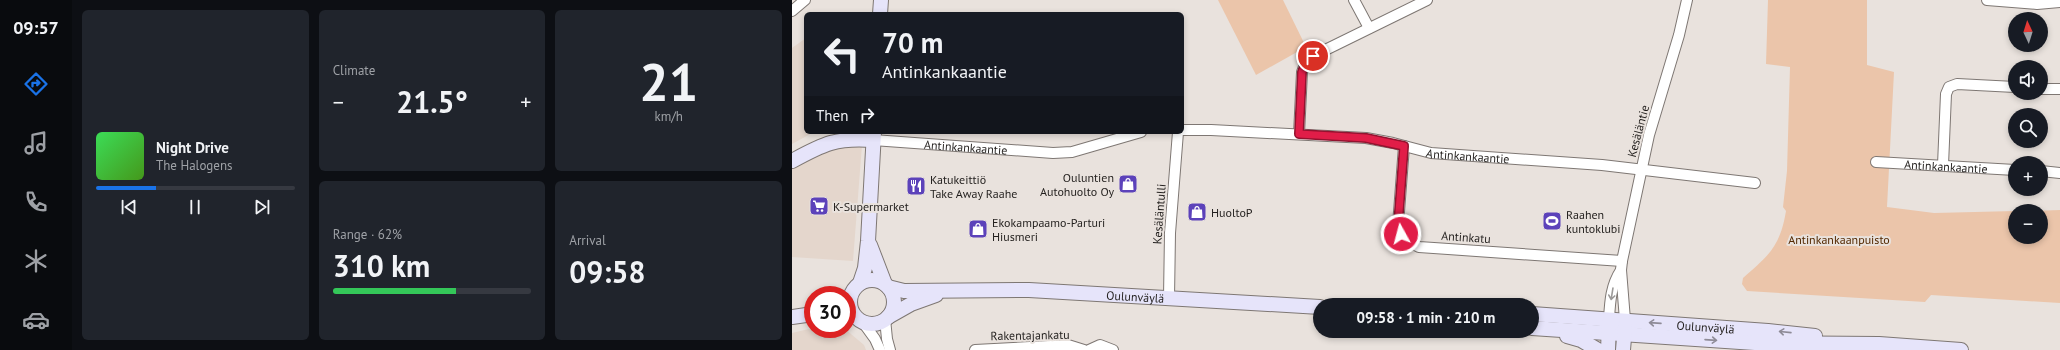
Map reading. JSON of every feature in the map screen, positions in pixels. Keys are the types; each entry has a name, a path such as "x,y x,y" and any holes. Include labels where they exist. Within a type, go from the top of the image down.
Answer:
{"main road":[{"path":"880,12 881,0"},
{"path":"856,290 865,268 868,241 873,136"},
{"name":"Antinkankaantie","path":"792,161 830,142 873,136"},
{"path":"856,317 874,324 886,318 894,305 894,299 886,285 868,241"},
{"path":"858,286 875,280 886,285"},
{"name":"Oulunväylä","path":"886,285 904,291 1030,290 1313,307"},
{"name":"Oulunväylä","path":"886,318 911,304 950,291"},
{"name":"Oulunväylä","path":"1539,315 1609,326"},
{"path":"1608,350 1609,326"},
{"name":"Oulunväylä","path":"1539,328 1609,326 1768,331 1879,344 1961,350"},
{"path":"1623,350 1625,327"},
{"path":"1539,332 1574,337 1587,342 1598,350"}],"street":[{"path":"792,10 805,0"},
{"path":"1354,0 1369,28"},
{"path":"1299,134 1302,72 1305,64 1313,56 1427,0"},
{"name":"Kesäläntie","path":"1609,326 1611,292 1614,280 1621,265 1641,169 1679,35 1687,0"},
{"path":"1987,0 2037,4 2060,2"},
{"path":"1943,165 1946,94 1948,87 1957,84 2008,87"},
{"path":"2048,89 2060,89"},
{"name":"Antinkankaantie","path":"1184,130 1366,138 1431,153 1641,169 1755,183"},
{"name":"Antinkankaantie","path":"873,136 1053,153 1072,152 1134,134"},
{"name":"Kesäläntulli","path":"1169,298 1170,233 1178,134"},
{"name":"Antinkatu","path":"1404,146 1398,225 1401,234 1410,243 1427,247 1621,265"},
{"name":"Antinkankaantie","path":"1876,162 2008,170"},
{"path":"2048,172 2060,173"},
{"name":"Kesäläntie","path":"1621,265 1625,327"},
{"path":"856,318 875,339 880,350"},
{"path":"886,318 887,339 890,350"},
{"name":"Rakentajankatu","path":"975,350 1068,345 1084,350"},
{"path":"1089,350 1100,345 1113,350"}],"shaded area":[{"path":"804,39 804,134 810,134 792,144 792,48"},
{"path":"838,145 862,145 853,261 792,257 792,167"},
{"path":"804,330 804,338 856,338 864,345 866,350 792,350 792,333"}],"green space":[{"path":"1218,0 1283,0 1306,47 1256,75"},
{"name":"Antinkankaanpuisto","path":"1768,0 1867,0 1867,65 1894,72 1887,207 1934,213 2008,211 2008,244 2048,244 2048,210 2060,210 2060,303 1931,295 1925,302 1747,291 1742,284 1743,278 1760,263 1777,242 1786,211 1783,207 1787,171 1790,67 1766,64"}],"place":[{"name":"Ouluntien Autohuolto Oy","path":"1128,184"},
{"name":"Katukeittiö Take Away Raahe","path":"916,186"},
{"name":"K-Supermarket","path":"819,206"},
{"name":"HuoltoP","path":"1197,212"},
{"name":"Raahen kuntoklubi","path":"1552,221"},
{"name":"Ekokampaamo-Parturi Hiusmeri","path":"978,229"}],"route":[{"path":"1313,56 1305,64 1302,72 1299,134 1366,138 1393,142 1404,146 1398,225 1401,234"}]}
